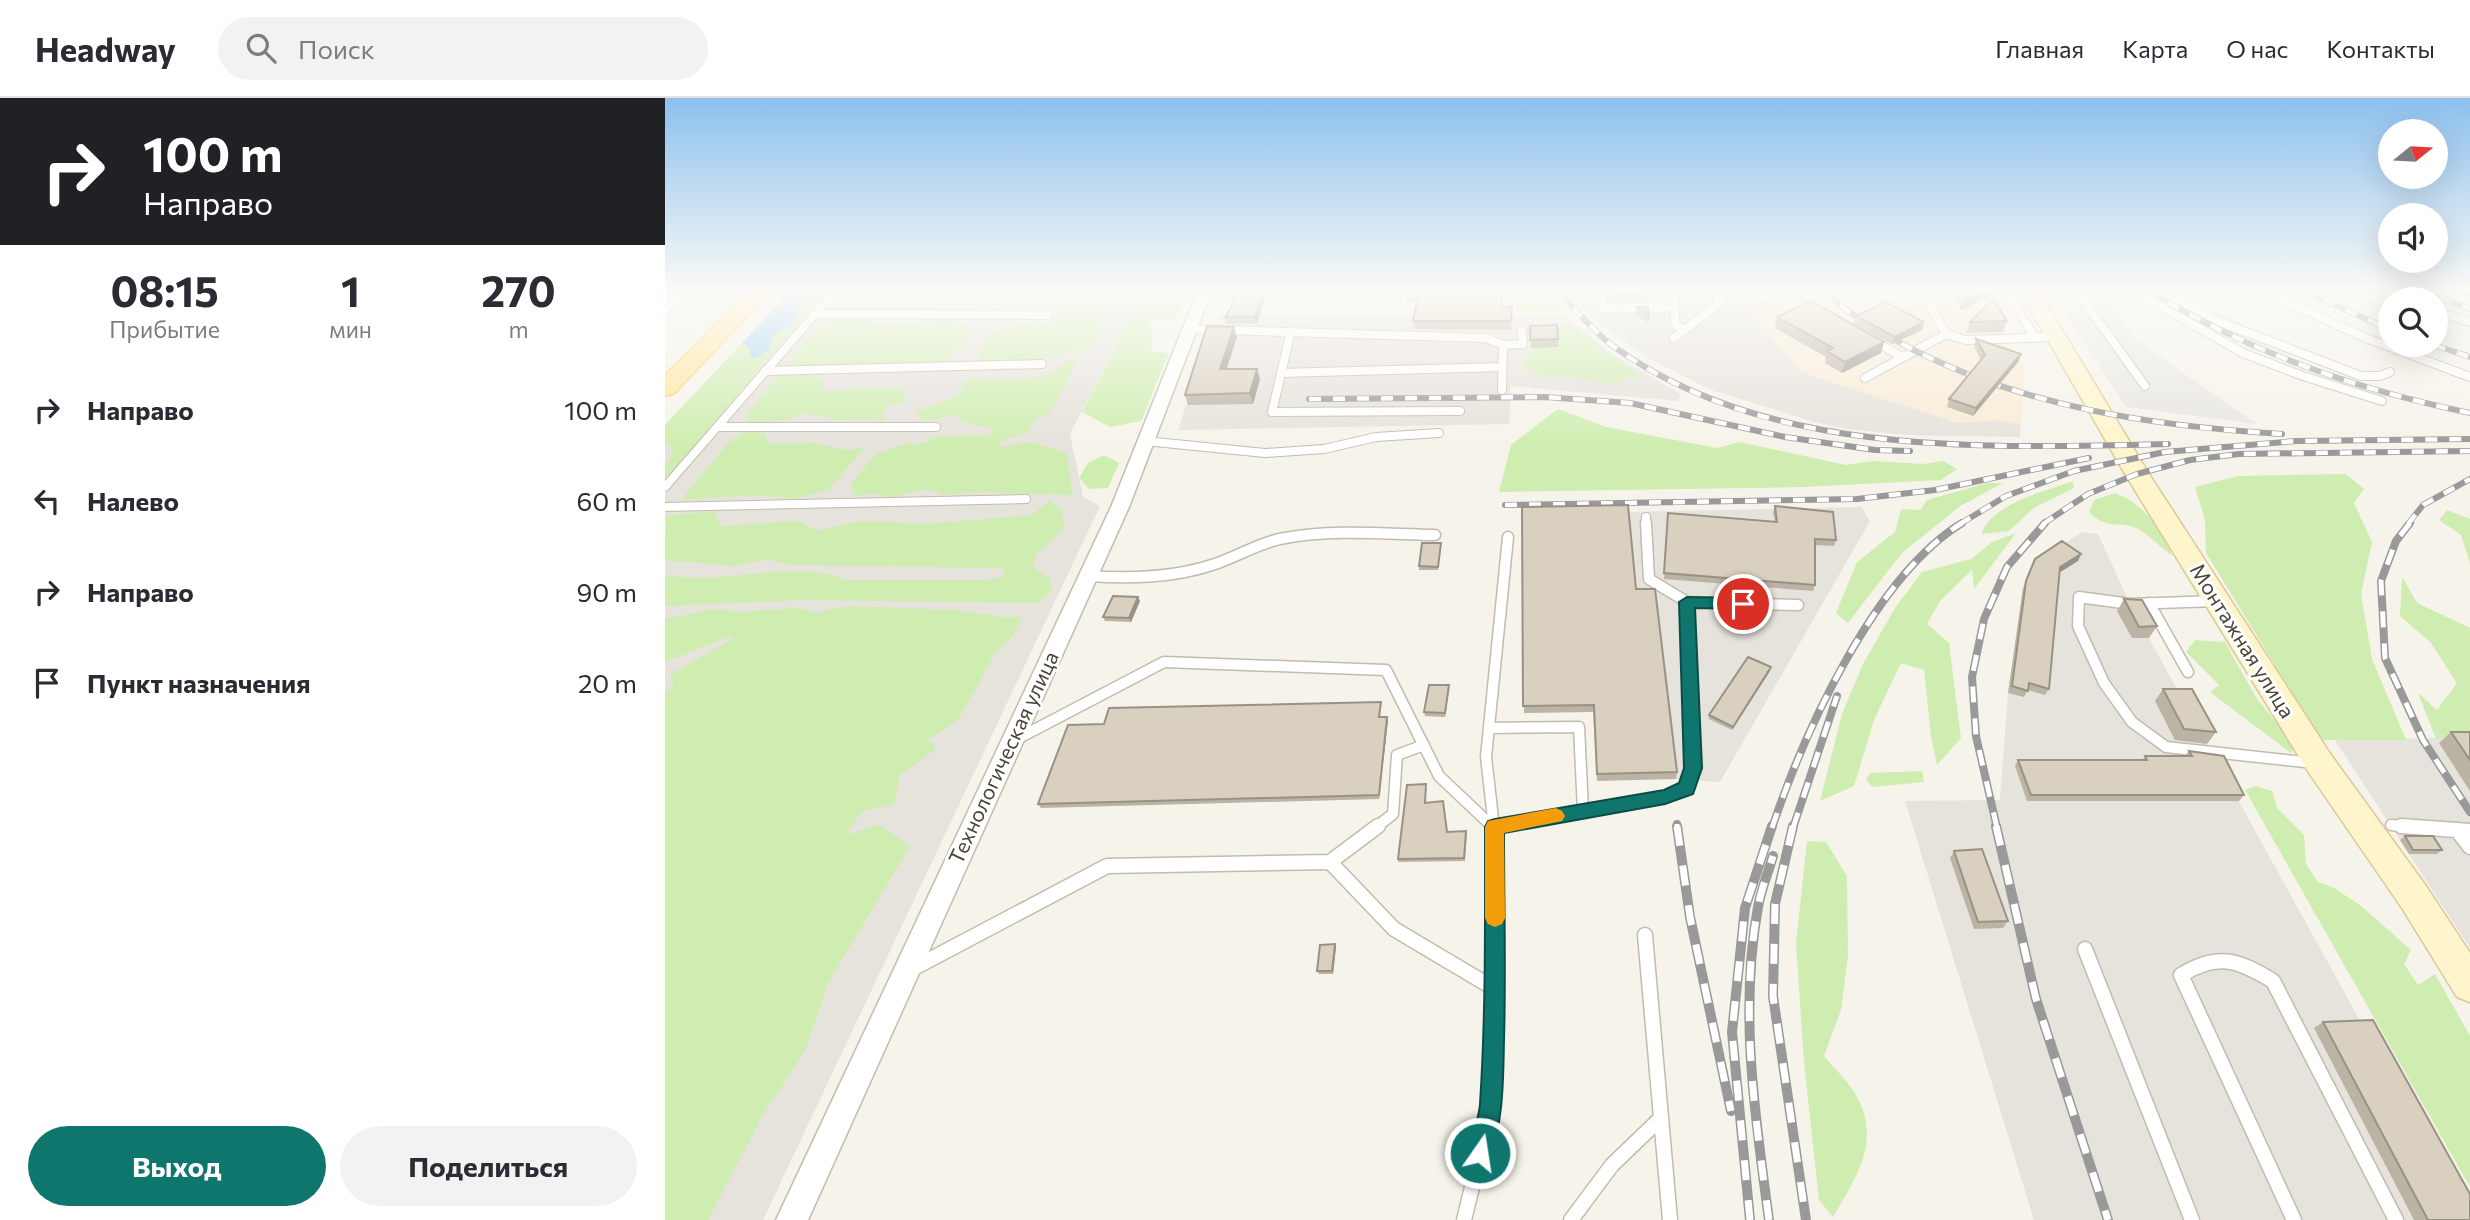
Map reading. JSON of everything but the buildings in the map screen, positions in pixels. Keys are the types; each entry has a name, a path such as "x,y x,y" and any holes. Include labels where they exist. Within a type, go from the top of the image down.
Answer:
{"main road":[{"path":"665,389 710,342"}],"street":[{"name":"Технологическая улица","path":"792,1220 1120,506 1184,342"},
{"name":"Монтажная улица","path":"2050,342 2137,474 2320,764 2414,897 2470,985"}],"lane":[{"path":"665,487 720,427 790,342"},
{"path":"1288,342 1272,412 1460,411"},
{"path":"1497,342 1503,345 1523,342"},
{"path":"1876,342 1902,357"},
{"path":"1865,378 1930,342"},
{"path":"2114,342 2145,386"},
{"path":"2224,342 2243,353 2303,376 2382,401"},
{"path":"2273,342 2361,376 2380,376 2390,372"},
{"path":"2378,342 2470,377"},
{"path":"1502,390 1503,345"},
{"path":"765,371 1042,364"},
{"path":"1281,373 1502,367"},
{"path":"720,427 936,427"},
{"path":"1145,441 1265,453 1324,449 1376,437 1439,433"},
{"path":"665,507 1026,499"},
{"path":"1646,517 1649,579 1687,602 1798,605"},
{"path":"1088,576 1115,578 1161,575 1204,568 1283,538 1351,533 1434,534"},
{"path":"1464,1220 1491,1109 1495,989 1495,827 1486,757 1508,537"},
{"path":"2217,601 2149,603 2079,597 2078,626 2104,683 2132,722 2166,747 2320,764"},
{"path":"1495,827 1665,797 1686,788 1693,768 1687,602"},
{"path":"2149,603 2188,672"},
{"path":"1011,743 1164,662 1386,670 1439,776 1495,827"},
{"path":"1489,728 1579,727 1583,811"},
{"path":"907,972 1107,866 1330,862 1393,814 1397,755 1424,745"},
{"path":"2391,825 2463,830 2470,846"},
{"path":"1330,862 1394,929 1495,989"},
{"path":"1645,935 1670,1220"},
{"path":"2085,949 2192,1220"},
{"path":"2294,1220 2181,975 2199,962 2225,959 2250,967 2273,981 2396,1220"},
{"path":"1571,1220 1612,1165 1661,1118"}],"shaded area":[{"path":"743,342 1117,342 1070,434 1083,497 1100,506 763,1220 665,1220 665,425"},
{"path":"1209,342 1598,342 1614,355 1681,394 1678,401 1511,386 1509,424 1178,430"},
{"path":"1626,342 1776,342 1801,372 1958,423 2000,420 2021,425 2020,437 1906,435 1818,423 1711,390 1650,359"},
{"path":"1776,342 2011,342 2025,366 2021,425 2000,420 1958,423 1801,372"},
{"path":"2085,342 2139,342 2257,424 2126,407"},
{"path":"1861,507 1870,521 1720,782 1676,779 1655,596 1636,596 1628,512"},
{"path":"2082,532 2098,534 2130,604 2470,1220 2034,1220 1905,801 2000,800 2008,693 2023,588 2032,566"},
{"path":"2470,739 2470,948 2335,740"}],"green space":[{"path":"771,342 783,342 713,427 665,477 665,466 673,454 669,444 665,444 665,425 742,343 751,350 749,354 754,359 768,350"},
{"path":"962,342 956,351 940,362 867,365 853,363 795,368 791,360 803,344"},
{"path":"986,342 1097,342 1062,355 1025,360 978,361"},
{"path":"1117,342 1152,342 1152,351 1169,353 1141,421 1110,427 1082,412"},
{"path":"1537,342 1595,342 1642,377 1625,378 1614,385 1564,376 1546,378 1522,366"},
{"path":"1065,360 1077,361 1051,412 1035,420 1028,432 1001,441 999,447 1032,442 1067,454 1072,495 972,492 947,495 925,489 888,498 876,493 855,496 850,485 876,454 905,444 918,445 939,436 988,435 993,429 963,422 955,415 923,422 916,412 963,391 961,384 971,378 1035,377 1057,368"},
{"path":"797,373 824,379 822,391 900,387 907,401 888,406 882,414 885,419 833,420 802,413 788,420 746,423 749,411 779,375"},
{"path":"1558,409 1606,427 1717,448 1740,442 1846,465 1873,461 1923,464 1943,461 1957,469 1941,480 1803,487 1499,492 1511,445"},
{"path":"745,431 765,433 769,444 813,443 847,450 864,448 829,489 795,499 753,495 681,500 731,440"},
{"path":"1104,455 1119,463 1108,488 1089,489 1079,478 1088,463"},
{"path":"2346,474 2364,489 2354,503 2372,542 2361,594 2372,659 2406,740 2321,740 2206,553 2205,520 2195,487 2238,476"},
{"path":"2073,481 2074,488 2034,508 2009,531 1981,534 1987,523 2008,506"},
{"path":"1987,483 2003,483 1960,506 1901,554 1848,623 1836,613 1857,562 1895,532 1901,509 1920,510 1927,500"},
{"path":"2115,493 2143,510 2163,536 2172,556 2136,528 2101,521 2089,512 2094,500"},
{"path":"1049,501 1061,509 1064,529 1037,554 1032,567 1049,578 1052,591 1037,603 805,600 665,606 665,576 703,578 795,571 814,572 847,580 983,580 1003,577 1004,568 790,565 765,559 736,566 665,560 666,516 715,511 720,526 799,521 817,531 859,521 928,524 1032,515"},
{"path":"2447,510 2470,519 2470,564 2461,535 2439,520"},
{"path":"2016,533 1974,589 1972,570 1940,601 1927,624 1949,643 1961,738 1937,765 1924,670 1901,663 1874,720 1854,786 1820,801 1842,714 1863,664 1895,608 1922,572 1971,559 1992,542"},
{"path":"2402,577 2417,603 2470,628 2470,739 2436,739 2418,693 2437,710 2457,683 2431,643 2400,616"},
{"path":"848,606 957,610 1001,617 1022,617 1012,637 996,652 958,720 928,740 936,749 900,775 894,805 862,811 846,835 879,825 910,846 828,983 805,1051 761,1118 708,1220 665,1220 665,693 673,687 671,674 735,638 728,637 665,662 665,619 715,609 739,612 797,608 817,613"},
{"path":"2195,640 2225,642 2257,699 2295,745 2291,753 2210,692 2219,685 2186,652"},
{"path":"1922,771 1924,782 1872,787 1866,779 1870,773"},
{"path":"2256,786 2272,791 2277,808 2304,835 2306,864 2318,882 2334,888 2360,905 2411,950 2404,964 2418,985 2435,974 2470,1036 2470,1187 2245,790"},
{"path":"1807,841 1826,842 1847,876 1848,956 1841,1010 1824,1056 1856,1095 1867,1128 1863,1158 1833,1217 1819,1200 1804,1063 1796,943"}],"water":[{"path":"771,342 768,350 754,359 749,354 751,349 742,343"}],"railway":[{"path":"1609,342 1674,383 1739,409 1809,427 1880,438 1953,444 2168,444"},
{"path":"1899,342 1950,367 2042,399 2137,419 2282,434"},
{"path":"2247,342 2344,380 2470,413"},
{"path":"2448,350 2470,357"},
{"path":"1309,399 1545,397 1630,403 1785,437 1875,450 1910,451"},
{"path":"1960,524 2006,496 2074,471 2165,452 2296,441 2470,439"},
{"path":"2043,524 2088,494 2137,474 2190,460 2239,454 2470,451"},
{"path":"1505,505 1857,499 1935,490 2089,458"},
{"path":"2408,524 2423,505 2470,479"},
{"path":"1772,828 1823,703 1872,617 1930,547 1962,523"},
{"path":"1997,828 1976,736 1972,677 1984,619 2007,567 2045,523"},
{"path":"2410,523 2396,541 2381,581 2385,658 2423,740 2470,812"},
{"path":"1793,828 1837,696"},
{"path":"1677,826 1690,917 1731,1111"},
{"path":"1750,1220 1732,1032 1745,908 1772,826"},
{"path":"1793,826 1775,904 1773,996 1806,1220"},
{"path":"1996,826 2036,999 2108,1220"},
{"path":"1769,1220 1754,1103 1749,1024 1752,946 1758,907 1773,856"}],"slow traffic":[{"path":"1495,918 1495,827 1556,816"}],"route":[{"path":"1480,1153 1491,1109 1495,989 1495,827 1665,797 1686,788 1693,768 1687,602 1743,604"}]}
